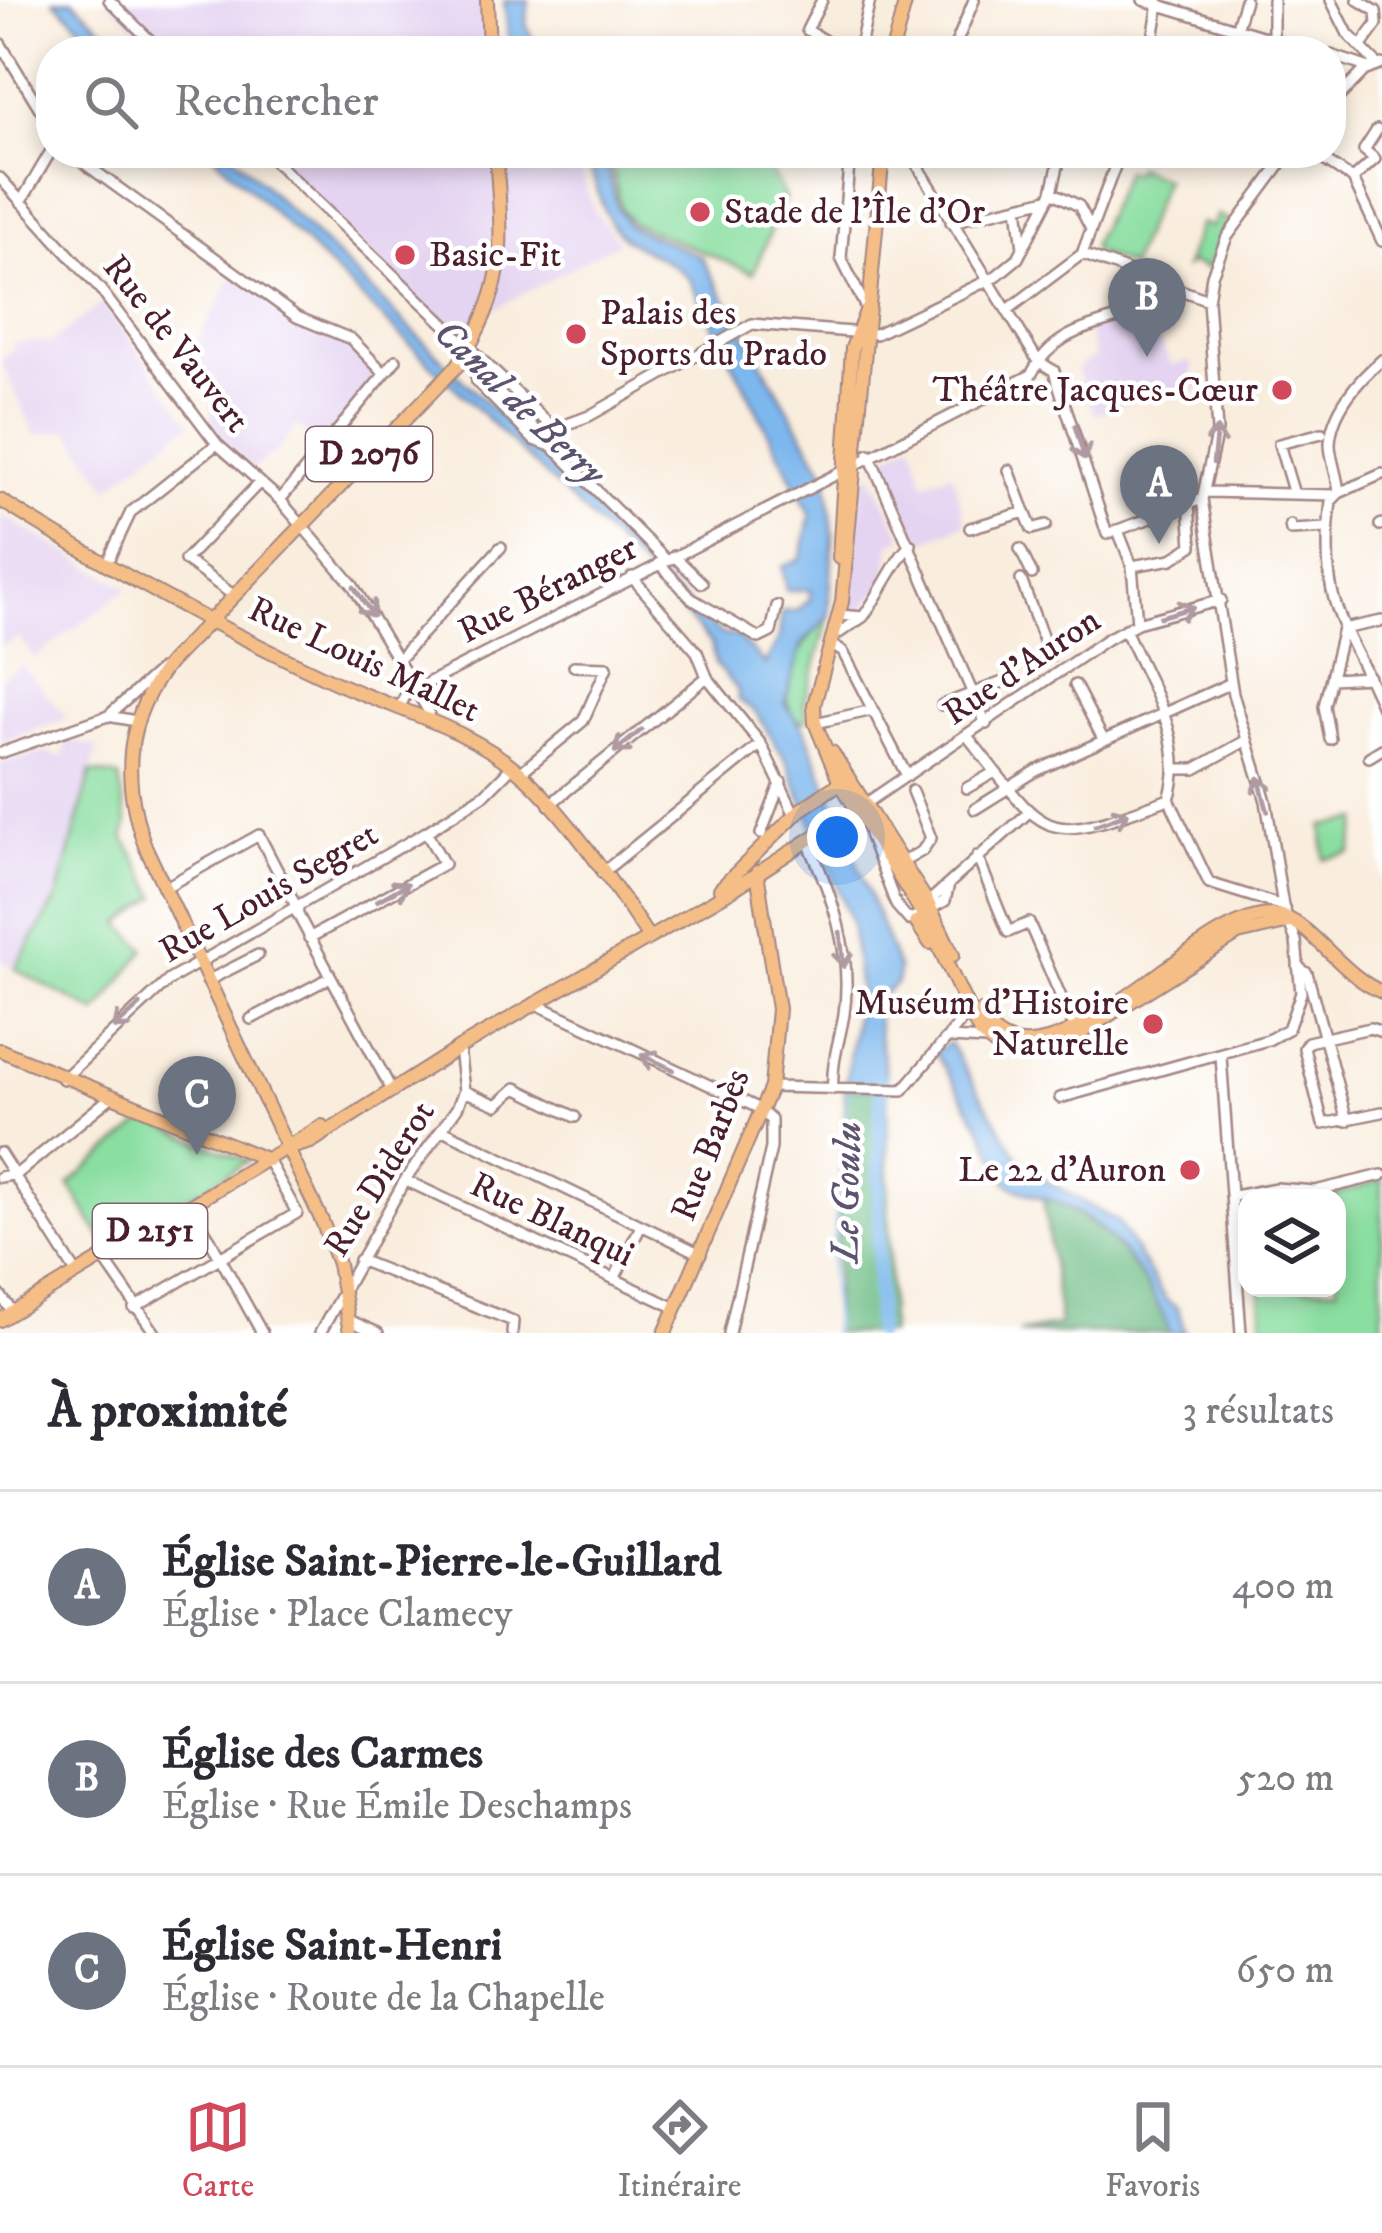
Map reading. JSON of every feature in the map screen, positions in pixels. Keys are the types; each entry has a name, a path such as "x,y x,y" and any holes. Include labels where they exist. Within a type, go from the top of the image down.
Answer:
{"main road":[{"path":"487,0 488,36"},
{"path":"896,36 906,0"},
{"name":"D 2076","path":"353,1327 330,1241 198,964 129,802 129,757 136,721 171,661 463,357 501,272 497,168"},
{"path":"840,608 881,168"},
{"path":"851,465 856,479 840,608 814,705 818,729 835,786 899,864 986,1040 1001,1050 1024,1053 1066,1040 1096,1027 1238,934 1290,922"},
{"name":"Rue Louis Mallet","path":"0,500 106,566 209,620 425,719 516,770 549,805 649,938"},
{"path":"818,729 868,831 942,931 980,1015 998,1038 1023,1045 1074,1027 1234,926 1271,916 1290,922 1346,973 1382,992"},
{"path":"286,1149 306,1133 347,1116 749,883 797,813 835,786"},
{"path":"749,883 767,856 809,838 856,807"},
{"name":"Rue Barbès","path":"665,1333 771,1087 777,994 749,883"},
{"path":"0,1050 268,1160"},
{"name":"D 2151","path":"6,1316 286,1149"}],"street":[{"path":"109,0 146,36"},
{"path":"816,36 807,30 822,0"},
{"path":"862,36 870,0"},
{"path":"959,36 974,0"},
{"path":"1143,0 1238,26 1255,36"},
{"path":"1238,26 1245,0"},
{"path":"1272,36 1273,0"},
{"path":"1331,0 1376,66"},
{"path":"1358,0 1378,6 1377,24 1361,46"},
{"path":"1153,36 1159,2"},
{"path":"944,32 956,36"},
{"path":"0,43 36,102"},
{"path":"1346,59 1376,66"},
{"path":"1346,92 1376,66"},
{"path":"1353,179 1375,159 1364,151 1377,130"},
{"path":"21,202 41,168"},
{"path":"91,168 297,317 351,339 384,374"},
{"path":"280,168 475,370 477,382 534,440 553,447 664,561 692,599 759,638 771,632 777,606"},
{"path":"849,168 841,258 867,310"},
{"path":"919,168 1038,361 1054,371 1113,534 1132,566 1137,623"},
{"path":"554,429 589,416 752,325 865,338 988,280 1008,268 1023,249 1050,195 1057,168"},
{"path":"1009,309 1084,250 1114,168"},
{"path":"1060,1098 1251,1048 1288,1029 1301,992 1290,922 1282,906 1272,827 1231,683 1204,495 1217,431 1208,299 1227,237 1278,168"},
{"path":"1336,168 1353,179 1378,214 1382,241"},
{"name":"Rue de Vauvert","path":"0,178 100,290 217,444 302,523 365,602 429,712 425,719"},
{"path":"951,222 1050,195 1079,206 1091,229"},
{"path":"1018,206 1023,249"},
{"path":"1084,250 1171,290 1208,299"},
{"name":"Rue Béranger","path":"398,709 416,688 1031,375 1044,349 1085,327 1156,304 1171,290"},
{"path":"704,353 719,344"},
{"path":"463,357 554,429"},
{"path":"280,500 396,360"},
{"path":"1382,360 1341,408 1330,445 1338,494 1328,529 1325,574 1343,629 1382,707"},
{"path":"553,447 554,429"},
{"path":"1293,491 1279,444 1322,433"},
{"path":"106,566 131,512 217,444"},
{"path":"851,465 911,544 986,724"},
{"path":"1009,470 1032,530 1046,525"},
{"path":"1113,534 1204,495 1338,494 1382,474"},
{"path":"232,595 185,560 259,482"},
{"path":"1132,566 1172,559 1192,546 1189,505"},
{"path":"970,528 1025,512"},
{"path":"1290,525 1291,530 1328,529"},
{"path":"899,864 922,851 931,838 873,710 843,652 831,641 863,617 889,585 898,557 911,544"},
{"path":"399,658 501,547"},
{"path":"1020,549 1032,574"},
{"path":"664,561 702,583"},
{"path":"632,577 697,652 707,677 761,744 797,813"},
{"path":"1021,580 1054,666"},
{"name":"Rue d'Auron","path":"856,807 908,782 1054,666 1137,623 1221,600"},
{"path":"840,608 863,617"},
{"path":"1343,629 1382,621"},
{"path":"1125,629 1164,715 1174,769 1169,799 1209,883 1282,906"},
{"path":"1330,739 1324,706 1343,629"},
{"path":"0,753 108,716 171,661"},
{"name":"Rue Louis Segret","path":"63,1079 169,980 426,832 583,721 607,667 574,666"},
{"path":"549,805 707,677"},
{"path":"1331,680 1369,677"},
{"path":"942,705 1000,682"},
{"path":"974,809 1005,787 1231,683"},
{"path":"1075,685 1103,740"},
{"path":"818,729 873,710"},
{"path":"108,716 136,721"},
{"path":"968,737 1028,813 1054,828 1079,830 1169,799"},
{"path":"1174,769 1196,770 1247,740"},
{"path":"602,873 761,744"},
{"path":"1369,757 1382,749"},
{"path":"968,788 994,772"},
{"path":"760,834 781,782"},
{"path":"924,912 976,856 1028,813"},
{"path":"309,938 444,864 426,832"},
{"path":"162,885 259,835 391,1089"},
{"path":"809,838 836,905 841,934 845,1010 838,1089"},
{"path":"976,856 1008,932 1029,923 1074,1027"},
{"path":"942,931 949,884"},
{"path":"924,912 946,901"},
{"path":"207,981 258,955"},
{"path":"1298,967 1307,973 1347,1121"},
{"path":"251,1019 331,977"},
{"path":"534,1004 764,1111 774,1133 729,1333"},
{"path":"771,1087 893,1091 916,1079 934,1049 948,1040 970,1011"},
{"path":"1382,1032 1370,1028 1308,1042 1304,1048 1323,1124 1382,1112"},
{"path":"948,1040 986,1040"},
{"name":"Rue Diderot","path":"320,1333 404,1180 443,1130 464,1091 459,1048"},
{"path":"1220,1056 1241,1333"},
{"path":"464,1091 497,1105 516,1088 575,1117"},
{"path":"0,1177 17,1174 111,1097"},
{"path":"443,1130 701,1254"},
{"path":"0,1153 77,1274"},
{"path":"134,1308 297,1213 268,1160"},
{"path":"1234,1196 1276,1188 1315,1191 1382,1175"},
{"name":"Rue Blanqui","path":"404,1180 676,1308"},
{"path":"192,1207 261,1332"},
{"path":"614,1279 641,1226"},
{"path":"104,1258 155,1333"},
{"path":"359,1261 514,1322 512,1333"},
{"path":"0,1294 6,1316"},
{"path":"353,1327 378,1333"}],"shaded area":[{"path":"107,0 486,0 488,36 144,36"},
{"path":"281,168 579,168 595,212 619,242 488,313 468,349"},
{"path":"234,274 302,323 338,332 378,367 378,377 322,443 296,426 279,450 251,469 210,424 213,396 187,361"},
{"path":"103,303 191,423 109,487 69,430 35,435 1,361 14,348 13,342 51,342"},
{"path":"1143,310 1151,336 1153,328 1171,365 1192,362 1192,383 1209,388 1159,391 1094,415 1076,369 1095,357 1088,330"},
{"path":"913,442 924,483 952,473 966,523 918,544 876,461"},
{"path":"871,475 903,537 891,543 886,580 859,613 851,607 862,479"},
{"path":"0,514 128,588 34,659 19,637 0,647"},
{"path":"22,665 67,718 0,743 0,679"},
{"path":"68,740 98,747 57,899 15,969 0,960 0,764 43,752 63,757"}],"green space":[{"name":"Stade de l'Île d'Or","path":"613,168 768,168 785,198 753,273 631,222 621,209"},
{"path":"1138,168 1165,179 1130,266 1095,252 1092,246 1125,171 1132,174"},
{"path":"1217,215 1228,221 1208,269 1191,263 1185,267 1200,223 1211,227"},
{"path":"829,617 804,705 807,720 801,722 786,697 791,667"},
{"path":"91,772 119,777 127,823 124,837 157,896 121,924 145,949 97,1013 15,969 57,899"},
{"path":"1359,820 1351,853 1324,859 1323,826"},
{"path":"845,1088 887,1090 890,1333 833,1333"},
{"path":"146,1120 248,1161 106,1246 69,1184"},
{"path":"1382,1180 1382,1333 1263,1333 1261,1297 1346,1297 1346,1191"},
{"path":"1043,1197 1084,1219 1120,1251 1149,1290 1170,1333 1018,1333 1060,1325"}],"water":[{"path":"54,0 73,0 110,36 91,36"},
{"path":"504,0 529,0 526,23 531,36 508,36"},
{"path":"228,168 246,168 659,572 657,576 721,634 737,636 765,664 779,639 782,612 797,611 810,599 810,590 786,590 782,567 801,559 811,515 690,280 618,232 606,214 589,168 608,168 617,207 628,225 701,257 827,476 833,535 829,617 802,644 785,703 806,732 898,968 897,983 878,998 887,1090 845,1088 859,990 851,921 788,764 755,711 738,700 738,690 716,665 711,644 653,579"},
{"path":"949,1043 1025,1168 1118,1222 1166,1300 1178,1309 1185,1333 1170,1333 1142,1279 1101,1230 1068,1207 1006,1181 982,1128 934,1051"}],"waterway":[{"name":"Le Goulu","path":"877,1333 881,1080"},
{"path":"834,1333 831,1272 848,1090"}],"place":[{"name":"Stade de l'Île d'Or","path":"700,212"},
{"name":"Basic-Fit","path":"405,255"},
{"name":"Palais des Sports du Prado","path":"576,334"},
{"name":"Église des Carmes","path":"1147,357"},
{"name":"Théâtre Jacques-Cœur","path":"1282,390"},
{"name":"Église Saint-Pierre-le-Guillard","path":"1159,544"},
{"name":"Muséum d'Histoire Naturelle","path":"1153,1024"},
{"name":"Église Saint-Henri","path":"197,1155"},
{"name":"Le 22 d'Auron","path":"1190,1170"}],"water label":[{"name":"Canal de Berry","path":"519,403"}]}
